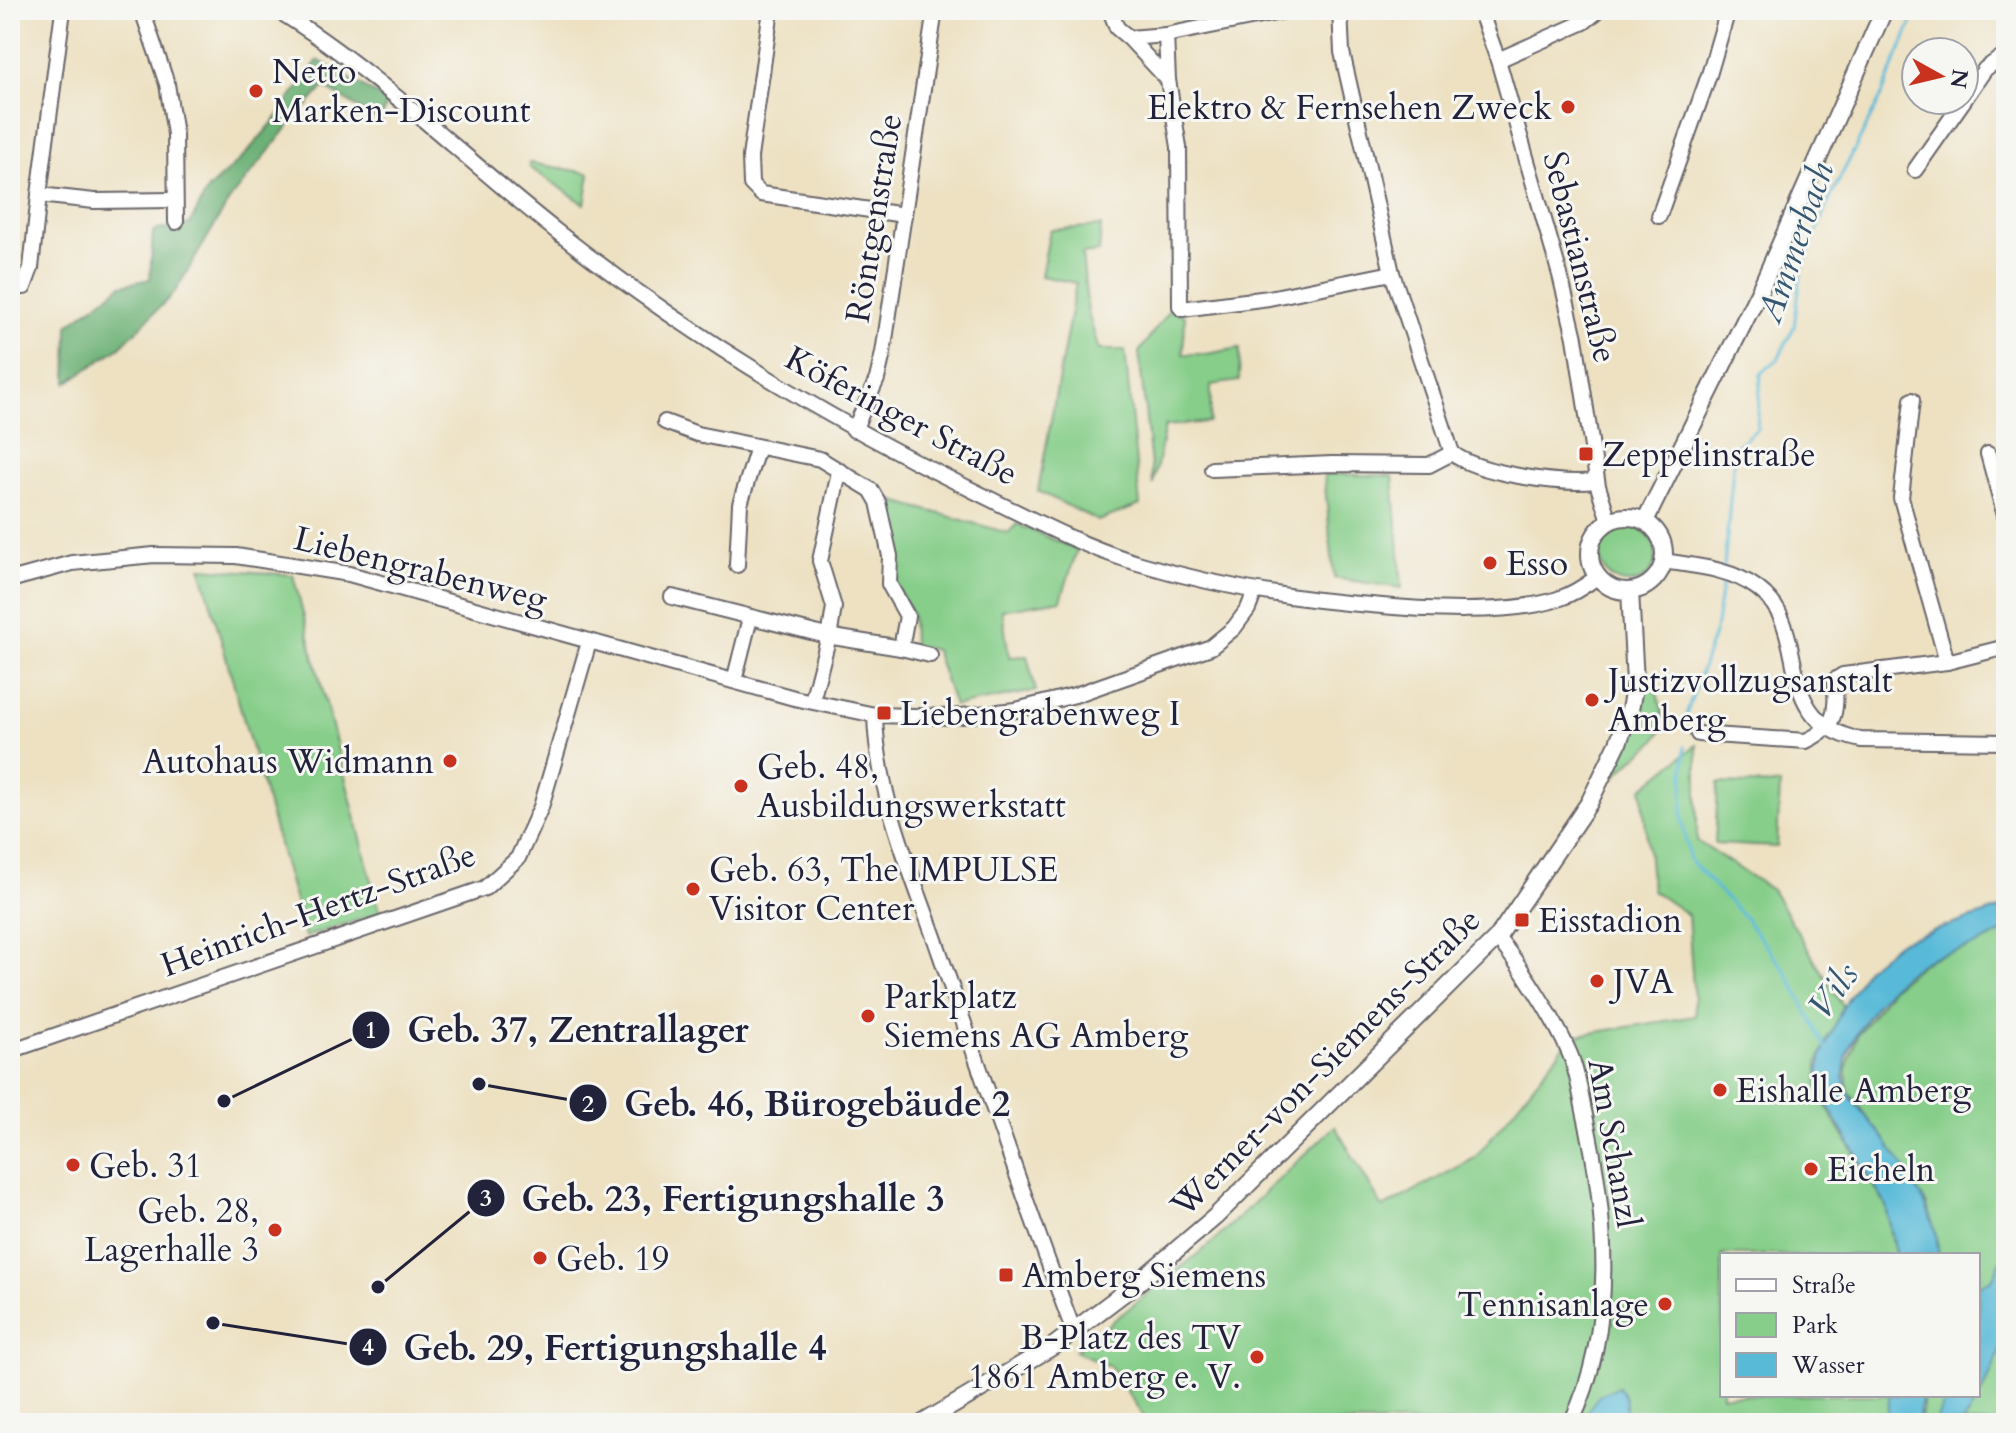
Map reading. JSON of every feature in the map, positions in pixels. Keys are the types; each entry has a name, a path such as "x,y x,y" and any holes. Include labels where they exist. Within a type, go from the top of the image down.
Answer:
{"main road":[{"path":"1645,521 1760,290 1884,10"},
{"path":"1622,517 1645,521 1662,542 1663,561 1659,572 1652,582 1630,591 1608,586 1597,577 1590,558 1594,537 1609,521 1622,517"},
{"name":"Werner-von-Siemens-Straße","path":"923,1423 1074,1332 1141,1280 1215,1217 1497,938 1589,803 1618,743 1630,710 1635,682 1630,591"}],"street":[{"path":"10,287 24,287 31,268 63,10"},
{"path":"142,10 167,84 175,134 176,222"},
{"name":"Köferinger Straße","path":"277,10 352,60 573,244 709,342 854,430 1018,513 1107,552 1193,578 1255,591 1395,607 1501,607 1558,599 1597,577"},
{"path":"771,10 750,157 751,184 761,194 904,215"},
{"name":"Röntgenstraße","path":"854,430 877,379 883,353 935,10"},
{"path":"1110,10 1117,28 1168,80"},
{"path":"1129,38 1166,35 1290,10"},
{"path":"1340,10 1342,52 1392,273 1452,453 1471,464 1542,480 1566,483 1596,481"},
{"name":"Sebastianstraße","path":"1480,10 1498,60 1560,275 1575,338 1596,481 1609,521"},
{"path":"1498,60 1584,22 1599,10"},
{"path":"1659,216 1709,75 1728,10"},
{"path":"1166,35 1168,80 1179,147 1182,309 1269,298 1392,273"},
{"path":"1980,76 2006,54"},
{"path":"1915,170 1953,116"},
{"path":"39,195 94,201 175,200"},
{"path":"1912,400 1901,498 1917,567 1947,662"},
{"path":"665,422 697,434 820,459 871,490 878,502 890,556 889,584 907,616 901,648"},
{"path":"737,565 740,504 758,447"},
{"path":"1212,469 1332,464 1429,465 1452,453"},
{"path":"1988,454 2006,520"},
{"path":"812,701 834,607 820,561 839,472"},
{"name":"Liebengrabenweg","path":"10,580 72,563 154,555 236,556 349,574 812,701 875,715 952,717 1016,710 1075,695 1211,647 1234,628 1248,609 1255,591"},
{"path":"1663,561 1710,568 1739,577 1766,594 1785,625 1798,685 1807,706 1827,727 1845,737 1861,740 2006,742"},
{"path":"672,597 827,636 930,655"},
{"path":"734,681 750,618"},
{"name":"Heinrich-Hertz-Straße","path":"10,1051 485,888 518,858 541,807 589,642"},
{"path":"1698,734 1806,741 1821,734 1832,722 1836,707 1835,680 1843,675 1947,662 2006,647"},
{"path":"875,715 878,751 897,827 1013,1168 1074,1332"},
{"name":"Am Schanzl","path":"1497,938 1556,1026 1571,1054 1598,1179 1604,1237 1602,1296 1592,1367 1571,1423"}],"green space":[{"path":"318,60 387,101 381,122 324,87 229,201 175,292 120,347 67,383 68,325 122,285 150,279 153,231 190,224 208,189 243,157 275,120"},
{"path":"529,163 590,173 585,204 529,167"},
{"path":"1101,226 1099,252 1082,254 1088,313 1099,350 1125,350 1140,505 1098,521 1038,491 1076,283 1041,276 1050,230"},
{"path":"1170,309 1185,316 1183,354 1206,354 1240,348 1239,381 1211,385 1210,422 1165,426 1153,485 1139,352"},
{"path":"1324,474 1393,476 1402,588 1334,578"},
{"path":"884,498 1008,533 1017,524 1077,550 1061,600 1002,610 1009,657 1027,656 1036,691 954,706 935,650 913,645 912,615 895,583 898,554"},
{"path":"1628,527 1648,535 1656,555 1648,575 1628,583 1608,575 1600,555 1608,535"},
{"path":"201,568 293,575 380,913 305,937"},
{"path":"1642,660 1660,703 1662,725 1652,744 1614,779 1638,705"},
{"path":"1697,744 1697,841 1772,890 1847,1013 1828,1037 1818,1064 1818,1093 1886,1206 1895,1253 1720,1253 1720,1397 1891,1397 1888,1415 1921,1422 1924,1397 1980,1397 1980,1253 1939,1253 1927,1205 1848,1090 1846,1069 1858,1034 1893,987 1927,960 2006,930 2006,1423 1148,1423 1110,1366 1075,1351 1213,1242 1335,1126 1383,1208 1475,1158 1572,1036 1695,1016 1688,915 1652,890 1642,789"},
{"path":"1718,783 1780,785 1777,847 1715,844"}],"water":[{"path":"2006,907 2006,931 1972,946 1926,960 1900,978 1885,993 1858,1032 1844,1067 1847,1089 1854,1102 1895,1154 1925,1204 1937,1239 1938,1253 1896,1253 1886,1205 1821,1094 1819,1074 1822,1054 1842,1009 1867,968 1899,942"},
{"path":"2006,1250 2006,1336 1980,1396 1980,1285 1992,1280"},
{"path":"1619,1387 1626,1404 1622,1423 1578,1423 1600,1394"},
{"path":"1890,1397 1923,1397 1917,1423 1885,1423"},
{"path":"1947,1397 1980,1397 1963,1423 1935,1423"}],"waterway":[{"name":"Ammerbach","path":"1724,567 1735,447 1757,429 1761,374 1778,359 1794,327 1801,273 1827,204 1881,97 1917,10"},
{"name":"Ammerbach","path":"1686,721 1715,631 1723,579"},
{"name":"Ammerbach","path":"1685,747 1682,820 1690,860 1743,916 1787,973 1826,1049"}],"place":[{"name":"Netto Marken-Discount","path":"256,91"},
{"name":"Elektro & Fernsehen Zweck","path":"1568,107"},
{"name":"Zeppelinstraße","path":"1586,454"},
{"name":"Esso","path":"1490,563"},
{"name":"Justizvollzugsanstalt Amberg","path":"1592,700"},
{"name":"Liebengrabenweg I","path":"884,713"},
{"name":"Autohaus Widmann","path":"450,761"},
{"name":"Geb. 48, Ausbildungswerkstatt","path":"741,786"},
{"name":"Geb. 63, The IMPULSE Visitor Center","path":"693,889"},
{"name":"Eisstadion","path":"1522,920"},
{"name":"JVA","path":"1597,981"},
{"name":"Parkplatz Siemens AG Amberg","path":"868,1016"},
{"name":"Geb. 46, Bürogebäude 2","path":"479,1084"},
{"name":"Eishalle Amberg","path":"1720,1090"},
{"name":"Geb. 37, Zentrallager","path":"224,1101"},
{"name":"Geb. 31","path":"73,1165"},
{"name":"Eicheln","path":"1811,1169"},
{"name":"Geb. 28, Lagerhalle 3","path":"275,1230"},
{"name":"Geb. 19","path":"540,1258"},
{"name":"Amberg Siemens","path":"1006,1275"},
{"name":"Geb. 23, Fertigungshalle 3","path":"378,1287"},
{"name":"Tennisanlage","path":"1665,1304"},
{"name":"Geb. 29, Fertigungshalle 4","path":"213,1323"},
{"name":"B-Platz des TV 1861 Amberg e. V.","path":"1257,1357"}],"water label":[{"name":"Vils","path":"1832,990"}]}
